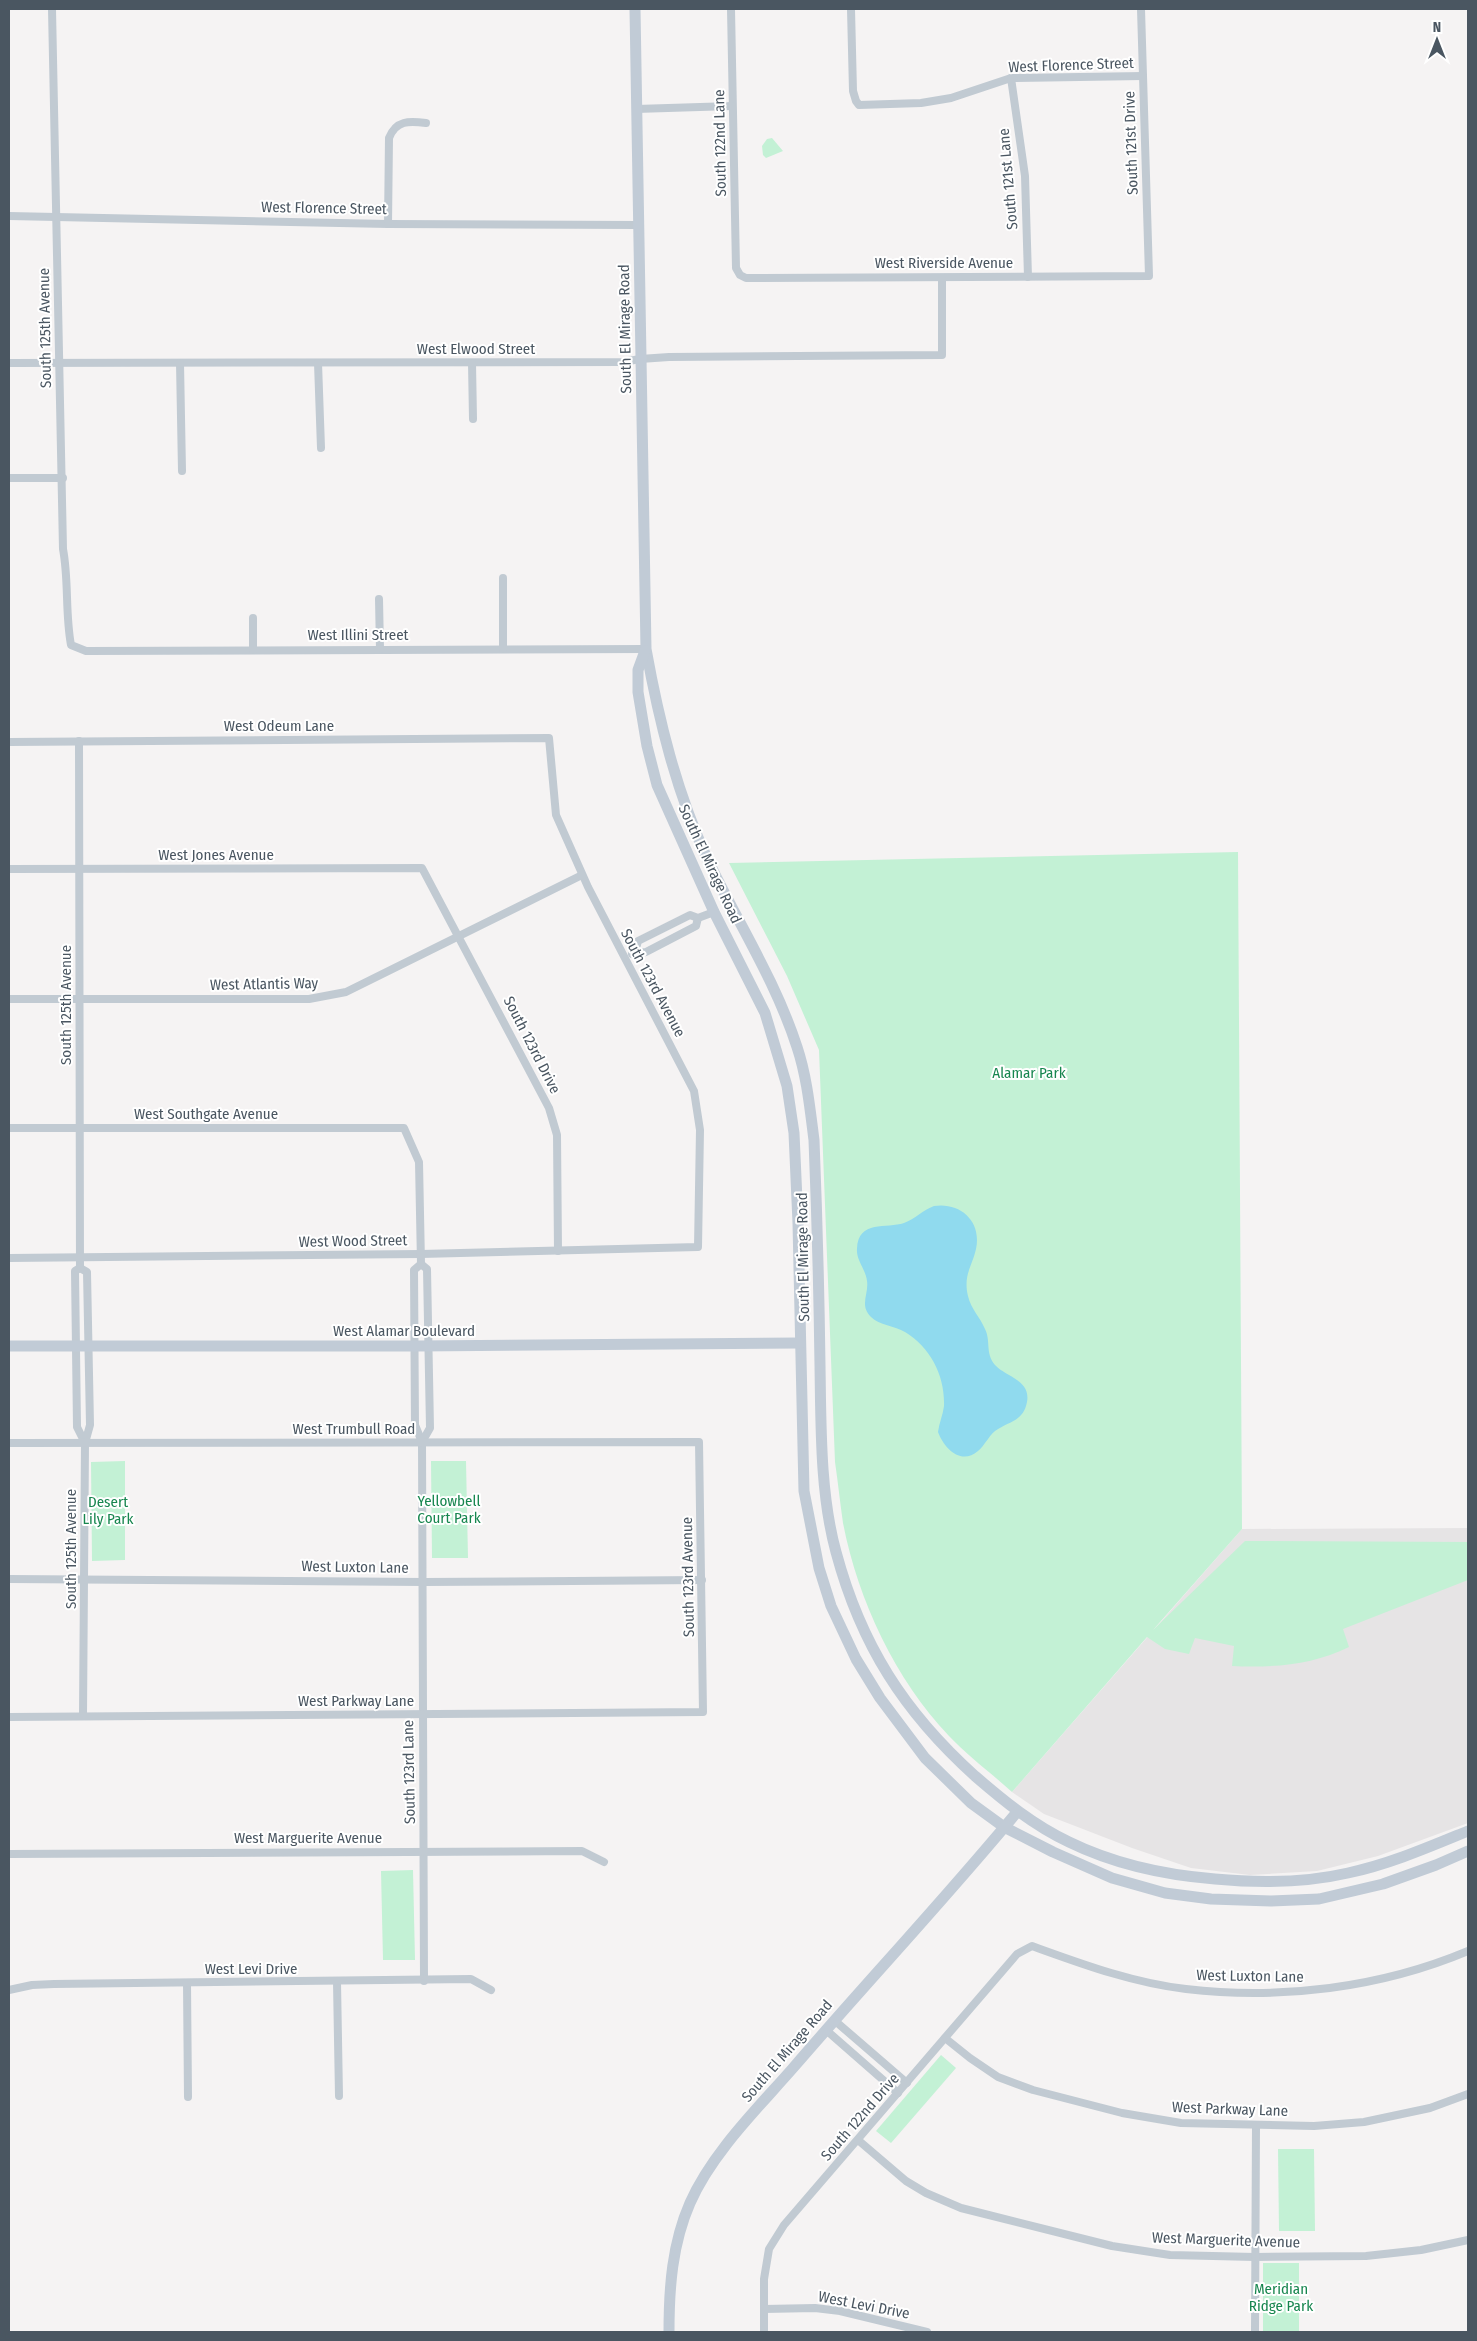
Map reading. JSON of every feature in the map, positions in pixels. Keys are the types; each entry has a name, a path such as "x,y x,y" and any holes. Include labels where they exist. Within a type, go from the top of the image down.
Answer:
{"main road":[{"name":"South El Mirage Road","path":"634,9 646,649 666,747 687,809 707,856 761,961 781,1006 798,1048 809,1095 814,1140 821,1418 827,1510 835,1550 852,1604 874,1651 897,1691 943,1747 1017,1812 834,2020 719,2156 691,2201 680,2230 671,2276 669,2332"},
{"name":"South El Mirage Road","path":"646,649 638,670 638,692 647,746 657,785 714,912 765,1013 786,1086 794,1133 804,1491 819,1568 831,1606 856,1659 880,1698 925,1758 972,1803 1004,1827"},
{"name":"West Alamar Boulevard","path":"9,1346 87,1344 429,1346 800,1343"},
{"path":"1017,1812 1068,1842 1122,1864 1188,1877 1242,1882 1302,1880 1347,1874 1394,1860 1468,1831"},
{"path":"1004,1827 1053,1852 1112,1878 1165,1893 1211,1899 1271,1901 1319,1899 1383,1884 1468,1851"}],"street":[{"name":"South 125th Avenue","path":"52,9 63,549 66,569 68,629 71,646"},
{"name":"South 122nd Lane","path":"730,9 736,268 740,275"},
{"name":"West Florence Street","path":"851,9 853,92 856,101 864,106 921,103 951,98 1010,78 1142,76"},
{"name":"South 121st Drive","path":"1141,9 1149,276"},
{"name":"South 121st Lane","path":"1010,78 1025,176 1028,277"},
{"path":"636,109 732,106"},
{"path":"388,224 389,138 392,131 406,121 426,122"},
{"name":"West Florence Street","path":"9,216 388,224 638,225"},
{"name":"West Riverside Avenue","path":"740,275 746,278 1149,276"},
{"name":"West Elwood Street","path":"9,363 623,362 640,358 942,355 942,278"},
{"path":"180,363 182,471"},
{"path":"318,363 321,448"},
{"path":"472,363 473,419"},
{"path":"9,478 63,478"},
{"path":"503,578 504,649"},
{"path":"379,599 380,648"},
{"path":"252,618 253,650"},
{"name":"West Illini Street","path":"71,646 86,651 380,648 646,649"},
{"name":"West Odeum Lane","path":"9,742 549,738"},
{"name":"South 123rd Avenue","path":"549,738 556,815 582,874 694,1092 700,1130 698,1247"},
{"name":"South 125th Avenue","path":"79,741 80,1268"},
{"name":"West Jones Avenue","path":"9,869 422,868"},
{"name":"South 123rd Drive","path":"422,868 549,1108 557,1135 558,1251"},
{"name":"West Atlantis Way","path":"9,1000 309,998 332,996 346,992 582,874"},
{"path":"635,952 638,941 690,915 698,918 714,912"},
{"path":"625,957 635,952 646,952 696,926 698,918"},
{"name":"West Southgate Avenue","path":"9,1128 404,1128"},
{"name":"South 123rd Lane","path":"404,1128 419,1162 421,1264 427,1270 430,1428 422,1442"},
{"name":"West Wood Street","path":"9,1258 421,1254 698,1247"},
{"name":"South 123rd Lane","path":"421,1264 414,1270 416,1346 414,1425 422,1442 424,1980"},
{"name":"South 125th Avenue","path":"80,1268 87,1272 90,1425 85,1443 83,1716"},
{"name":"South 125th Avenue","path":"80,1268 75,1271 76,1427 85,1443"},
{"name":"South 123rd Avenue","path":"699,1442 703,1712"},
{"name":"West Trumbull Road","path":"9,1443 699,1442"},
{"name":"West Luxton Lane","path":"9,1579 85,1578 424,1582 702,1580"},
{"name":"West Parkway Lane","path":"9,1717 703,1712"},
{"name":"West Marguerite Avenue","path":"9,1854 582,1851 604,1862"},
{"name":"West Luxton Lane","path":"1032,1946 1118,1975 1185,1989 1250,1993 1302,1992 1363,1984 1414,1971 1468,1951"},
{"name":"South 122nd Drive","path":"764,2332 764,2279 770,2249 784,2225 1017,1954 1032,1946"},
{"name":"West Levi Drive","path":"9,1990 32,1985 54,1984 470,1979 491,1990"},
{"path":"337,1982 339,2096"},
{"path":"187,1983 188,2097"},
{"path":"834,2020 907,2083"},
{"path":"826,2030 898,2093"},
{"name":"West Parkway Lane","path":"945,2038 998,2077 1033,2090 1122,2113 1180,2124 1314,2126 1364,2122 1430,2108 1468,2094"},
{"path":"1255,2332 1256,2126"},
{"name":"West Marguerite Avenue","path":"858,2140 906,2181 926,2194 961,2208 1112,2246 1170,2255 1255,2257 1366,2256 1421,2250 1468,2240"},
{"name":"West Levi Drive","path":"764,2308 815,2308 840,2311 927,2332"}],"shaded area":[{"path":"1468,1528 1468,1823 1378,1856 1317,1871 1250,1875 1191,1868 1132,1848 1044,1814 1012,1792 1242,1529"}],"green space":[{"path":"772,138 783,151 766,158 763,155 762,146 767,139"},
{"name":"Alamar Park","path":"1238,852 1242,1529 1153,1630 1245,1541 1468,1542 1468,1580 1343,1629 1349,1647 1321,1658 1292,1664 1278,1666 1232,1666 1234,1646 1195,1638 1189,1654 1165,1649 1147,1637 1012,1792 949,1736 912,1690 881,1637 858,1581 843,1523 835,1462 819,1050 787,976 729,863"},
{"name":"Desert Lily Park","path":"125,1461 125,1560 92,1561 91,1462"},
{"name":"Yellowbell Court Park","path":"431,1461 466,1461 468,1558 432,1558"},
{"path":"413,1870 415,1960 383,1960 381,1871"},
{"path":"941,2055 956,2068 891,2143 876,2131"},
{"path":"1278,2149 1314,2149 1315,2231 1279,2231"},
{"name":"Meridian Ridge Park","path":"1263,2263 1299,2263 1299,2332 1263,2332"}],"water":[{"path":"934,1206 952,1207 960,1210 972,1222 976,1230 976,1249 967,1282 969,1301 987,1334 990,1356 995,1365 1022,1384 1027,1395 1025,1409 1019,1417 995,1431 978,1451 965,1457 959,1456 949,1449 938,1432 944,1406 944,1395 939,1374 929,1355 922,1346 905,1332 874,1320 867,1313 865,1304 867,1281 857,1253 862,1233 868,1229 904,1223"}]}
